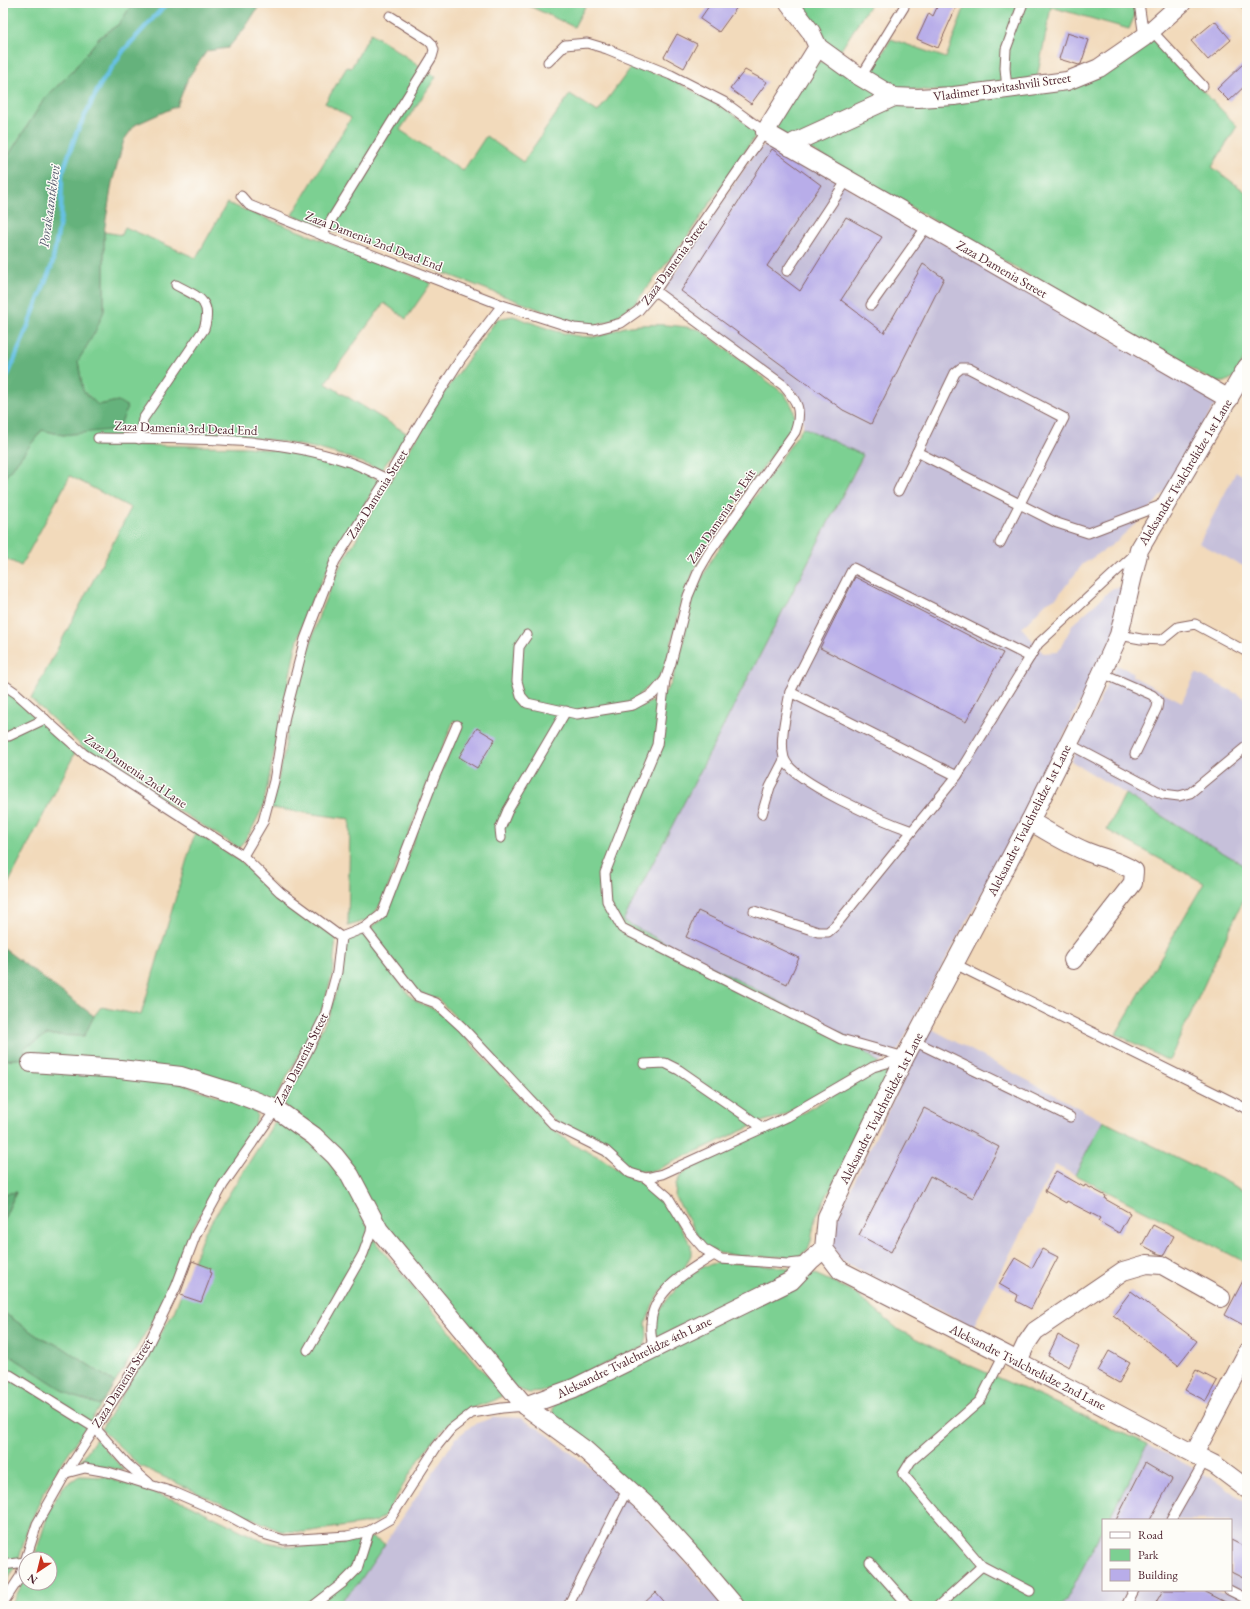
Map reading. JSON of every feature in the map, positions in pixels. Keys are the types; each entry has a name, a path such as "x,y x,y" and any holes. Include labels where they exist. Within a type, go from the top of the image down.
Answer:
{"street":[{"path":"765,132 818,47 811,32 789,3"},
{"name":"Vladimer Davitashvili Street","path":"790,147 795,142 894,97 918,98 954,96 1067,81 1099,68 1148,34 1182,3"},
{"name":"Vladimer Davitashvili Street","path":"818,47 861,77 894,97"},
{"name":"Zaza Damenia Street","path":"765,132 1229,399"},
{"name":"Aleksandre Tvalchrelidze 1st Lane","path":"824,1250 827,1216 905,1057 1069,744 1119,635 1139,550 1247,367"},
{"path":"1030,821 1062,840 1127,866 1134,871 1133,883 1073,960"},
{"path":"31,1063 120,1069 181,1076 235,1093 276,1109 314,1136 335,1156 350,1175 379,1230 525,1406 584,1449 628,1488 698,1562 734,1606"},
{"name":"Aleksandre Tvalchrelidze 4th Lane","path":"525,1406 574,1388 791,1281 810,1261 824,1250"},
{"name":"Aleksandre Tvalchrelidze 2nd Lane","path":"824,1250 841,1271 1011,1358 1204,1460 1247,1489"},
{"path":"1011,1358 1026,1344 1035,1332 1123,1271 1147,1264 1162,1265 1221,1298"},
{"path":"1204,1460 1247,1353"},
{"name":"Aleksandre Tvalchrelidze 2nd Lane","path":"1204,1460 1247,1475"}],"lane":[{"path":"1007,88 1004,68 1006,49 1023,3"},
{"path":"1139,3 1148,34 1203,86"},
{"path":"1244,3 1247,6"},
{"path":"861,77 904,7"},
{"path":"322,235 432,57 434,50 432,44 428,40 390,16"},
{"path":"548,62 565,45 587,43 607,49 671,75 717,99 765,132"},
{"name":"Zaza Damenia Street","path":"243,856 263,822 274,781 285,716 305,639 336,561 460,360 502,305 574,328 594,330 621,323 638,311 655,291 765,132"},
{"path":"786,271 847,180"},
{"name":"Zaza Damenia 2nd Dead End","path":"241,196 249,205 502,305"},
{"path":"871,306 927,226"},
{"path":"139,438 143,419 204,329 208,318 207,306 199,298 176,285"},
{"name":"Zaza Damenia 1st Exit","path":"527,635 519,647 517,680 521,696 527,703 577,714 633,705 653,694 665,680 671,663 688,596 699,570 709,553 795,432 799,422 799,410 795,398 783,385 655,291"},
{"path":"898,491 955,373 961,368 968,368 1064,418 1000,543"},
{"name":"Zaza Damenia 3rd Dead End","path":"98,438 231,441 293,448 346,461 387,479"},
{"path":"917,452 1057,523 1088,533 1167,502"},
{"path":"754,911 818,932 828,932 835,926 957,776 1038,644 1139,550"},
{"path":"912,831 866,812 813,784 790,768 784,760 782,744 790,692 853,568 1030,657"},
{"path":"1119,635 1141,639 1162,640 1178,627 1195,624 1247,652"},
{"path":"1102,672 1152,695 1158,700 1158,708 1135,754"},
{"path":"665,680 657,745 628,814 606,873 607,901 622,928 841,1039 905,1057"},
{"name":"Zaza Damenia 2nd Lane","path":"3,684 16,693 84,754 161,805 243,856"},
{"path":"790,692 957,776"},
{"path":"500,838 500,829 508,810 566,711"},
{"path":"9,736 45,719"},
{"path":"243,856 280,892 342,936 364,928 382,914 435,776 457,726"},
{"path":"1069,744 1162,794 1179,796 1190,793 1247,746"},
{"path":"762,814 770,787 784,760"},
{"path":"364,928 416,996 436,1003 462,1027 554,1125 606,1150 630,1173 646,1178 668,1197 690,1233 704,1249 721,1258 788,1264 810,1261"},
{"name":"Zaza Damenia Street","path":"28,1551 37,1524 66,1473 143,1355 176,1287 196,1234 223,1185 276,1109 307,1052 325,1016 337,972 342,936"},
{"path":"954,964 1247,1109"},
{"path":"914,1041 1070,1117"},
{"path":"646,1178 662,1174 787,1117 873,1067 905,1057"},
{"path":"644,1064 665,1063 679,1070 763,1128"},
{"path":"308,1350 363,1254 371,1232 372,1217"},
{"path":"652,1349 651,1323 654,1309 665,1292 690,1270 714,1255"},
{"path":"1011,1358 980,1402 910,1461 903,1474 982,1566 1030,1591"},
{"path":"10,1375 95,1428 127,1464 152,1485"},
{"path":"66,1473 85,1468 108,1472 176,1492 222,1513 260,1533 284,1540 347,1536 369,1531 390,1519 437,1446 451,1430 472,1413 525,1406"},
{"path":"1172,1519 1204,1460"},
{"path":"568,1606 628,1488"},
{"path":"313,1606 344,1582 357,1569 369,1531"},
{"path":"870,1562 909,1606"},
{"path":"3,1565 18,1563"},
{"path":"938,1606 982,1566"},
{"name":"Zaza Damenia Street","path":"3,1603 18,1580"},
{"path":"1131,1606 1127,1604 1134,1591"},
{"path":"1231,1591 1247,1599"}],"shaded area":[{"path":"766,144 775,145 1217,401 1165,491 1144,516 1112,545 1083,564 1057,597 1046,603 1022,628 1043,653 1058,652 1073,624 1113,588 1122,587 1117,629 1023,818 915,1016 899,1049 879,1063 842,1034 623,921 863,456 803,427 803,410 801,400 795,392 668,297 666,291 667,285 756,151"},
{"path":"1236,472 1247,477 1247,568 1199,543"},
{"path":"1116,665 1133,672 1132,676 1182,702 1196,673 1247,699 1247,867 1071,761"},
{"path":"928,1027 1103,1121 1075,1175 1055,1165 973,1327 841,1260 832,1247 834,1224"},
{"path":"496,1417 520,1418 544,1432 607,1481 666,1539 723,1606 335,1606 358,1584 456,1438 474,1424"},
{"path":"1148,1444 1217,1481 1247,1504 1247,1606 1061,1606 1065,1602 1102,1531 1102,1591 1232,1591 1232,1519 1109,1519"}],"green space":[{"path":"3,3 133,3 119,24 99,38 70,74 45,98 3,164"},
{"path":"133,3 261,3 245,28 228,48 207,51 188,78 177,106 135,125 124,140 112,183 104,232 104,311 95,332 78,361 83,391 98,405 118,401 128,407 118,429 63,435 42,430 3,480 3,164 45,98 70,74 99,38 119,24"},
{"path":"523,3 587,3 574,27"},
{"path":"792,3 871,3 837,56"},
{"path":"966,3 1134,3 1135,15 1129,29 1051,7 1037,78 953,92 894,88 869,75 891,39 946,58"},
{"path":"371,33 436,77 400,130 463,171 486,136 523,162 570,94 598,112 632,66 667,77 724,108 758,132 687,237 636,302 611,321 596,325 572,322 292,215 351,118 325,103 347,67 351,68"},
{"path":"1151,37 1237,126 1212,167 1247,193 1247,353 1234,377 1225,382 1215,382 773,128 812,62 828,62 891,98 1049,88"},
{"path":"227,203 431,283 406,319 384,303 325,383 408,434 381,470 344,456 315,448 266,439 118,429 121,443 141,445 248,447 279,451 337,462 379,480 333,559 307,610 295,650 263,807 251,831 239,848 123,776 85,749 31,699 131,508 70,476 21,566 3,557 3,480 42,430 63,435 78,433 118,401 98,405 83,391 78,361 104,311 104,232 122,235 125,227 196,258"},
{"path":"513,316 562,333 593,337 621,328 639,325 666,325 701,330 783,393 794,410 792,430 741,496 705,548 683,597 667,661 660,677 639,695 640,707 661,697 671,684 681,652 692,598 710,562 803,427 863,455 623,921 842,1034 879,1063 782,1116 761,1122 651,1172 637,1170 624,1164 554,1120 438,999 417,992 370,930 373,925 381,921 386,913 432,792 462,725 454,720 431,775 384,898 373,915 362,922 348,926 350,819 271,808 283,759 291,707 320,612 339,568 437,403 497,319"},
{"path":"3,688 75,753 3,894"},
{"path":"1125,794 1247,867 1247,892 1169,1061 1116,1034 1204,883 1107,830"},
{"path":"195,832 242,862 294,910 336,937 332,976 321,1014 273,1103 164,1079 254,1107 257,1115 255,1125 193,1227 182,1250 160,1309 115,1383 62,1347 37,1336 3,1312 3,1221 16,1193 3,1194 3,1060 27,1058 24,1048 47,1035 84,1036 94,1016 101,1007 141,1015"},
{"path":"364,934 410,996 446,1017 548,1126 572,1144 601,1158 648,1187 663,1201 691,1245 691,1255 685,1267 663,1288 653,1304 646,1323 647,1336 644,1347 542,1392 529,1393 515,1388 288,1111 283,1102 329,1015 342,971 346,939"},
{"path":"3,948 94,1016 84,1036 47,1035 24,1048 27,1058 3,1060"},
{"path":"892,1067 815,1219 808,1249 800,1256 791,1257 738,1256 719,1253 705,1246 675,1197 676,1184 681,1175 687,1170 796,1117 874,1071"},
{"path":"276,1120 285,1123 324,1153 350,1184 362,1214 377,1244 503,1395 494,1401 473,1407 464,1412 440,1433 420,1459 386,1514 376,1522 304,1532 280,1531 140,1466 101,1429 174,1312 204,1233"},
{"path":"1103,1121 1247,1192 1247,1263 1075,1175"},
{"path":"16,1192 3,1221 3,1194"},
{"path":"721,1262 791,1268 784,1275 655,1339 653,1325 660,1310 671,1295 684,1281 698,1270"},
{"path":"813,1273 852,1291 899,1330 962,1362 1148,1444 1109,1519 1102,1519 1102,1531 1065,1602 1061,1606 743,1606 553,1416 553,1408 556,1403 806,1275"},
{"path":"3,1312 37,1336 62,1347 115,1383 101,1405 72,1396 3,1351"},
{"path":"3,1351 72,1396 101,1405 44,1492 28,1528 21,1551 18,1551 18,1561 3,1590"},
{"path":"96,1439 124,1470 79,1463"},
{"path":"79,1476 105,1477 190,1505 262,1541 290,1547 335,1545 370,1537 385,1544 358,1584 335,1606 11,1606 18,1591 58,1591 58,1551 37,1551 50,1508 63,1487"}],"building":[{"path":"711,3 740,3 719,32 700,19"},
{"path":"939,3 958,3 938,48 917,39 929,13 933,16"},
{"path":"1215,21 1231,40 1208,60 1191,41"},
{"path":"1067,33 1089,40 1081,64 1079,65 1059,59"},
{"path":"677,34 697,44 684,68 664,57"},
{"path":"1247,60 1247,84 1229,101 1217,89"},
{"path":"745,70 767,82 751,104 730,89"},
{"path":"772,149 821,185 767,266 800,291 846,217 882,237 841,300 884,333 923,264 944,278 871,424 843,410 681,291"},
{"path":"855,577 1003,653 966,722 820,648"},
{"path":"477,728 495,739 477,768 459,757"},
{"path":"698,911 799,958 787,984 686,937"},
{"path":"924,1108 999,1147 973,1198 930,1176 891,1252 859,1235"},
{"path":"1056,1171 1084,1187 1085,1185 1106,1196 1105,1199 1130,1213 1119,1233 1098,1221 1100,1218 1067,1201 1066,1203 1045,1191"},
{"path":"1153,1225 1174,1236 1164,1255 1142,1245"},
{"path":"1042,1249 1058,1257 1031,1309 1016,1301 1018,1295 999,1284 1015,1258 1032,1268"},
{"path":"192,1261 211,1268 210,1272 212,1273 201,1302 180,1295"},
{"path":"1247,1273 1247,1327 1225,1315"},
{"path":"1131,1291 1197,1341 1178,1365 1113,1315"},
{"path":"1058,1335 1079,1347 1069,1367 1048,1356"},
{"path":"1109,1351 1130,1363 1119,1383 1098,1371"},
{"path":"1196,1370 1217,1381 1206,1401 1185,1390"},
{"path":"1145,1463 1172,1479 1151,1519 1117,1519"},
{"path":"1232,1540 1247,1548 1247,1580 1232,1572"},
{"path":"1162,1591 1204,1591 1233,1606 1154,1606"},
{"path":"656,1592 668,1606 641,1606"}],"waterway":[{"name":"Porakaantkhevi","path":"3,386 52,265 61,216 62,174 76,134 100,85 124,50 167,3"}]}
